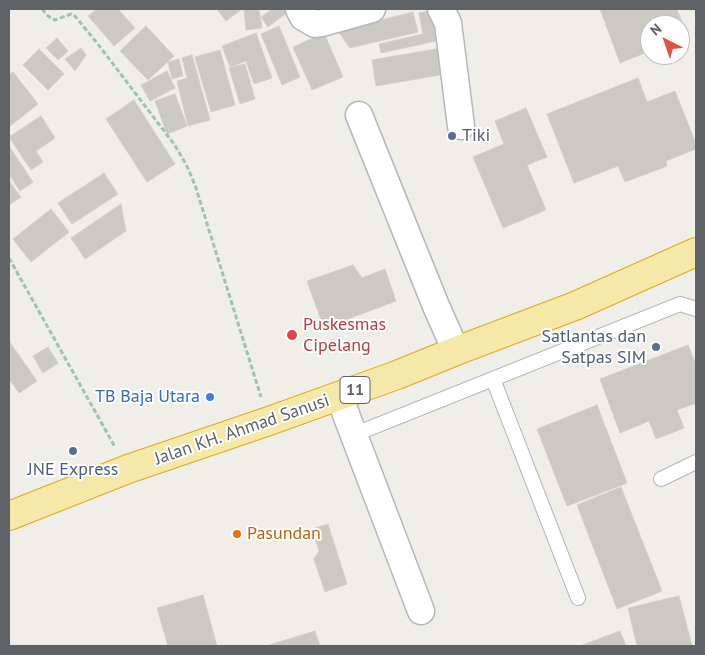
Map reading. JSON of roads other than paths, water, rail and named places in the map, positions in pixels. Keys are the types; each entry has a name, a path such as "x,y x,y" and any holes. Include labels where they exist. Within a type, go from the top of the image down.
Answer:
{"highway":[{"name":"Jalan KH. Ahmad Sanusi","path":"9,516 128,470 397,375 575,306 696,252"}],"street":[{"path":"299,9 303,17 315,24 372,9"},
{"path":"441,9 448,23 461,126"},
{"path":"359,115 456,351"},
{"path":"339,396 421,611"}],"lane":[{"path":"353,435 680,304 696,309"},
{"path":"493,379 578,598"},
{"path":"661,479 696,462"}],"place":[{"name":"Tiki","path":"452,136"},
{"name":"Puskesmas Cipelang","path":"292,335"},
{"name":"Satlantas dan Satpas SIM","path":"656,347"},
{"name":"TB Baja Utara","path":"210,397"},
{"name":"JNE Express","path":"73,451"},
{"name":"Pasundan","path":"237,534"}]}
